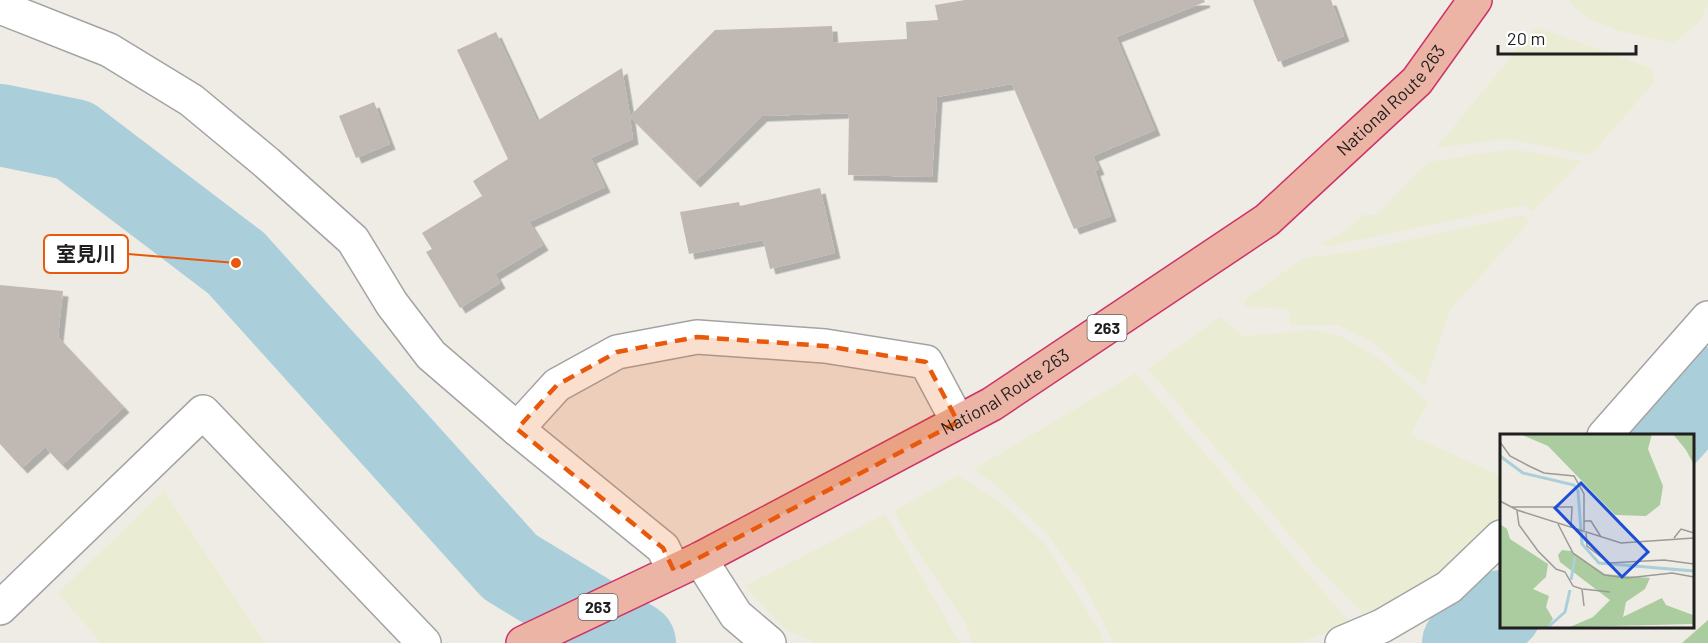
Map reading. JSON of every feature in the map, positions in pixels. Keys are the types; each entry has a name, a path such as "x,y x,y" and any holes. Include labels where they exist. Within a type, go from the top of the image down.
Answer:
{"highway":[{"name":"National Route 263","path":"523,643 687,565 992,404 1268,220 1417,81 1475,0"}],"street":[{"path":"0,7 109,50 191,100 267,163 353,240 392,304 431,355 517,429 687,565 736,615 770,643"},
{"path":"1606,434 1708,318"},
{"path":"517,429 557,385 617,352 697,337 825,346 926,362 958,422"},
{"path":"0,608 203,412 424,643"},
{"path":"1342,643 1382,626 1449,587 1500,538"}],"highlighted area":[{"path":"697,337 825,346 926,362 958,422 674,571 663,548 517,429 557,385 617,352"}],"green space":[{"path":"1569,0 1708,0 1708,3 1700,21 1673,43 1623,32 1588,19"},
{"path":"1536,27 1651,68 1655,81 1591,155 1507,139 1436,148"},
{"path":"1511,149 1582,161 1533,211 1524,205 1331,246 1320,244 1349,229 1363,215 1376,215 1428,162"},
{"path":"1524,215 1529,222 1450,310 1425,385 1405,371 1374,343 1338,325 1290,325 1289,309 1246,307 1244,300 1304,258 1357,251"},
{"path":"1220,317 1243,336 1312,330 1340,336 1377,357 1428,402 1410,435 1500,476 1500,515 1442,569 1394,605 1362,613 1319,569 1148,369"},
{"path":"1136,373 1351,624 1297,643 1114,643 1083,584 1048,535 998,487 974,469"},
{"path":"958,475 1003,504 1046,545 1099,630 1104,643 972,643 965,622 909,539 894,511"},
{"path":"164,491 265,643 101,643 58,593"},
{"path":"885,514 960,643 816,643 784,629 745,586"},
{"path":"1708,620 1708,643 1682,643"}],"building":[{"path":"965,0 1204,0 1205,2 1116,37 1155,130 1093,156 1099,169 1095,171 1111,216 1074,229 1012,84 937,97 932,177 848,175 849,113 762,116 695,182 630,117 633,139 591,158 605,187 529,222 543,245 495,274 500,283 460,308 426,252 432,249 422,233 482,196 473,181 508,159 457,50 496,32 537,121 622,68 630,116 715,30 832,26 833,43 907,39 906,22 938,20 935,5"},
{"path":"1253,0 1331,0 1344,36 1278,62"},
{"path":"374,102 390,144 356,158 339,116"},
{"path":"820,188 835,253 770,269 763,240 689,254 680,212 739,202 740,206"},
{"path":"0,285 63,291 58,337 124,407 62,465 45,447 22,468 0,444"}],"waterway":[{"path":"0,125 74,140 236,263 510,567 635,643"},
{"path":"1667,434 1708,388"},
{"path":"1463,643 1500,612"}],"place":[{"name":"室見川","path":"236,263"}]}
